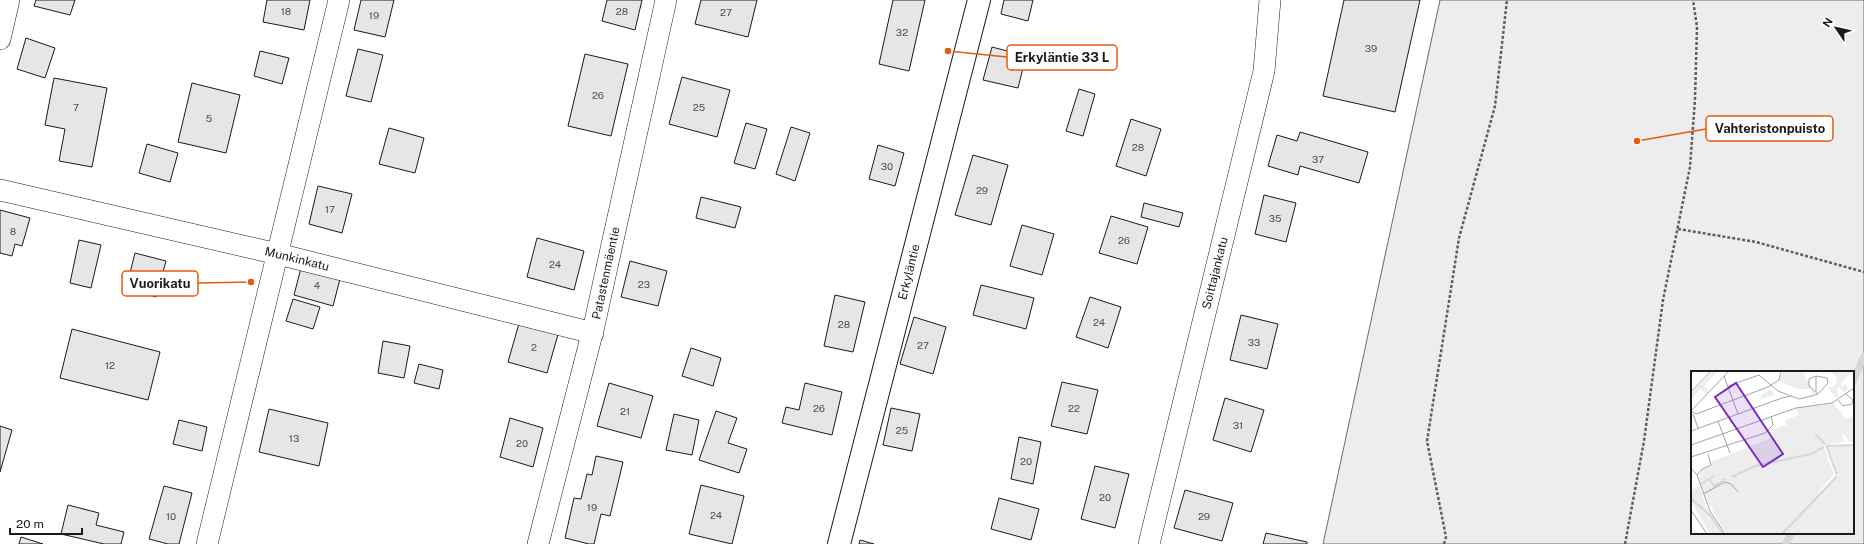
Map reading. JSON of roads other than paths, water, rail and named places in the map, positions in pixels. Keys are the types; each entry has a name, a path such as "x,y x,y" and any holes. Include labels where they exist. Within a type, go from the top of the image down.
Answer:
{"street":[{"path":"0,39 9,0"},
{"path":"207,544 339,0"},
{"name":"Patastenmäentie","path":"538,544 593,333 666,0"},
{"name":"Erkyläntie","path":"839,544 979,0"},
{"name":"Soittajankatu","path":"1149,544 1264,71 1270,0"},
{"name":"Munkinkatu","path":"0,190 278,254 593,333"}],"waterway":[{"path":"1854,380 1864,356"},
{"path":"1786,544 1791,534"}],"place":[{"name":"Erkyläntie 33 L","path":"948,51"},
{"name":"Vahteristonpuisto","path":"1637,141"},
{"name":"Vuorikatu","path":"251,282"}]}
